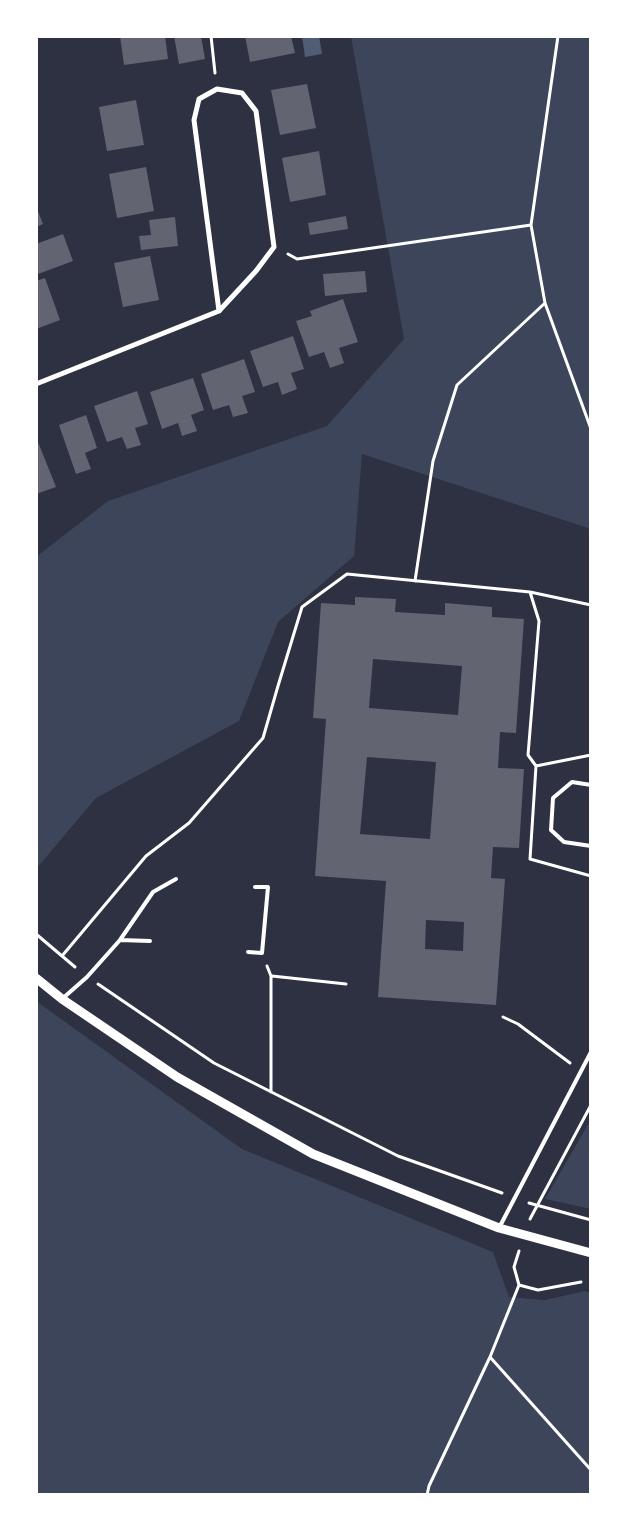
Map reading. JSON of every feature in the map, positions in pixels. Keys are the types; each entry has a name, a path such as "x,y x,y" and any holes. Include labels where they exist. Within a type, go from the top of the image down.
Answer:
{"street":[{"path":"36,384 219,310 256,271 274,247 256,111 242,93 217,89 199,98 194,120 219,310"},
{"path":"36,978 62,999 177,1077 313,1154 499,1228 591,1253"}],"lane":[{"path":"591,785 572,782 553,798 551,830 564,842 591,846"},
{"path":"62,999 87,977 120,940 153,892 176,878"},
{"path":"248,952 262,953 268,887 255,887"},
{"path":"120,940 150,941"},
{"path":"499,1228 591,1052"}],"path":[{"path":"211,36 217,89"},
{"path":"558,36 531,225 545,303 591,429"},
{"path":"274,247 297,259 531,225"},
{"path":"415,581 433,461 457,385 545,303"},
{"path":"62,956 146,856 189,823 263,738 302,607 348,574 530,592 591,605"},
{"path":"530,592 539,621 528,755 536,766"},
{"path":"36,934 87,977 214,1063 398,1156 536,1206 591,1220"},
{"path":"262,953 271,976 271,1092"},
{"path":"271,976 346,984"},
{"path":"502,1017 518,1024 581,1071"},
{"path":"427,1495 490,1357 519,1285 514,1267 523,1234 536,1206 591,1105"},
{"path":"519,1285 538,1290 582,1282"},
{"path":"490,1357 591,1470"}],"shaded area":[{"path":"302,36 319,36 322,54 305,57"},
{"path":"351,36 591,36 591,529 362,454 354,556 278,622 239,721 96,798 36,869 36,557 108,501 327,426 404,339"},
{"path":"36,1001 242,1149 493,1252 509,1297 545,1300 585,1291 591,1293 591,1495 36,1495"},
{"path":"591,1119 591,1209 545,1199"}],"building":[{"path":"120,36 165,36 168,59 124,65"},
{"path":"174,36 201,36 205,59 179,64"},
{"path":"245,36 291,36 295,53 250,62"},
{"path":"307,84 316,128 280,135 271,90"},
{"path":"136,100 144,145 107,151 99,107"},
{"path":"319,151 326,195 290,202 282,158"},
{"path":"146,167 154,211 117,218 109,174"},
{"path":"36,206 43,224 36,227"},
{"path":"346,216 348,229 310,235 308,223"},
{"path":"175,217 178,246 141,250 139,236 151,235 149,220"},
{"path":"63,234 73,261 38,274 36,270 36,244"},
{"path":"150,256 159,300 123,307 114,263"},
{"path":"365,271 367,292 325,296 323,274"},
{"path":"45,278 60,320 36,329 36,281"},
{"path":"343,299 358,342 339,348 344,363 330,368 324,352 309,357 296,321 312,316 310,311"},
{"path":"293,336 304,369 291,373 297,389 282,395 278,382 263,387 250,351"},
{"path":"244,359 255,392 242,396 248,413 233,417 229,405 213,410 201,374"},
{"path":"193,378 204,410 191,415 197,431 182,436 178,423 162,429 150,392"},
{"path":"137,391 148,424 135,428 141,445 127,449 122,437 107,442 94,406"},
{"path":"86,415 97,448 85,453 91,469 76,474 59,425"},
{"path":"36,437 56,487 36,494"},
{"path":"355,597 396,599 395,612 445,615 445,603 492,607 492,617 524,619 516,733 500,732 498,768 524,769 519,848 493,847 491,878 505,879 496,1005 378,997 386,881 315,876 326,719 313,718 321,603 355,605","holes":["373,659 462,666 458,715 369,708","367,757 436,762 430,839 360,834","426,920 464,922 463,951 425,949"]}]}
